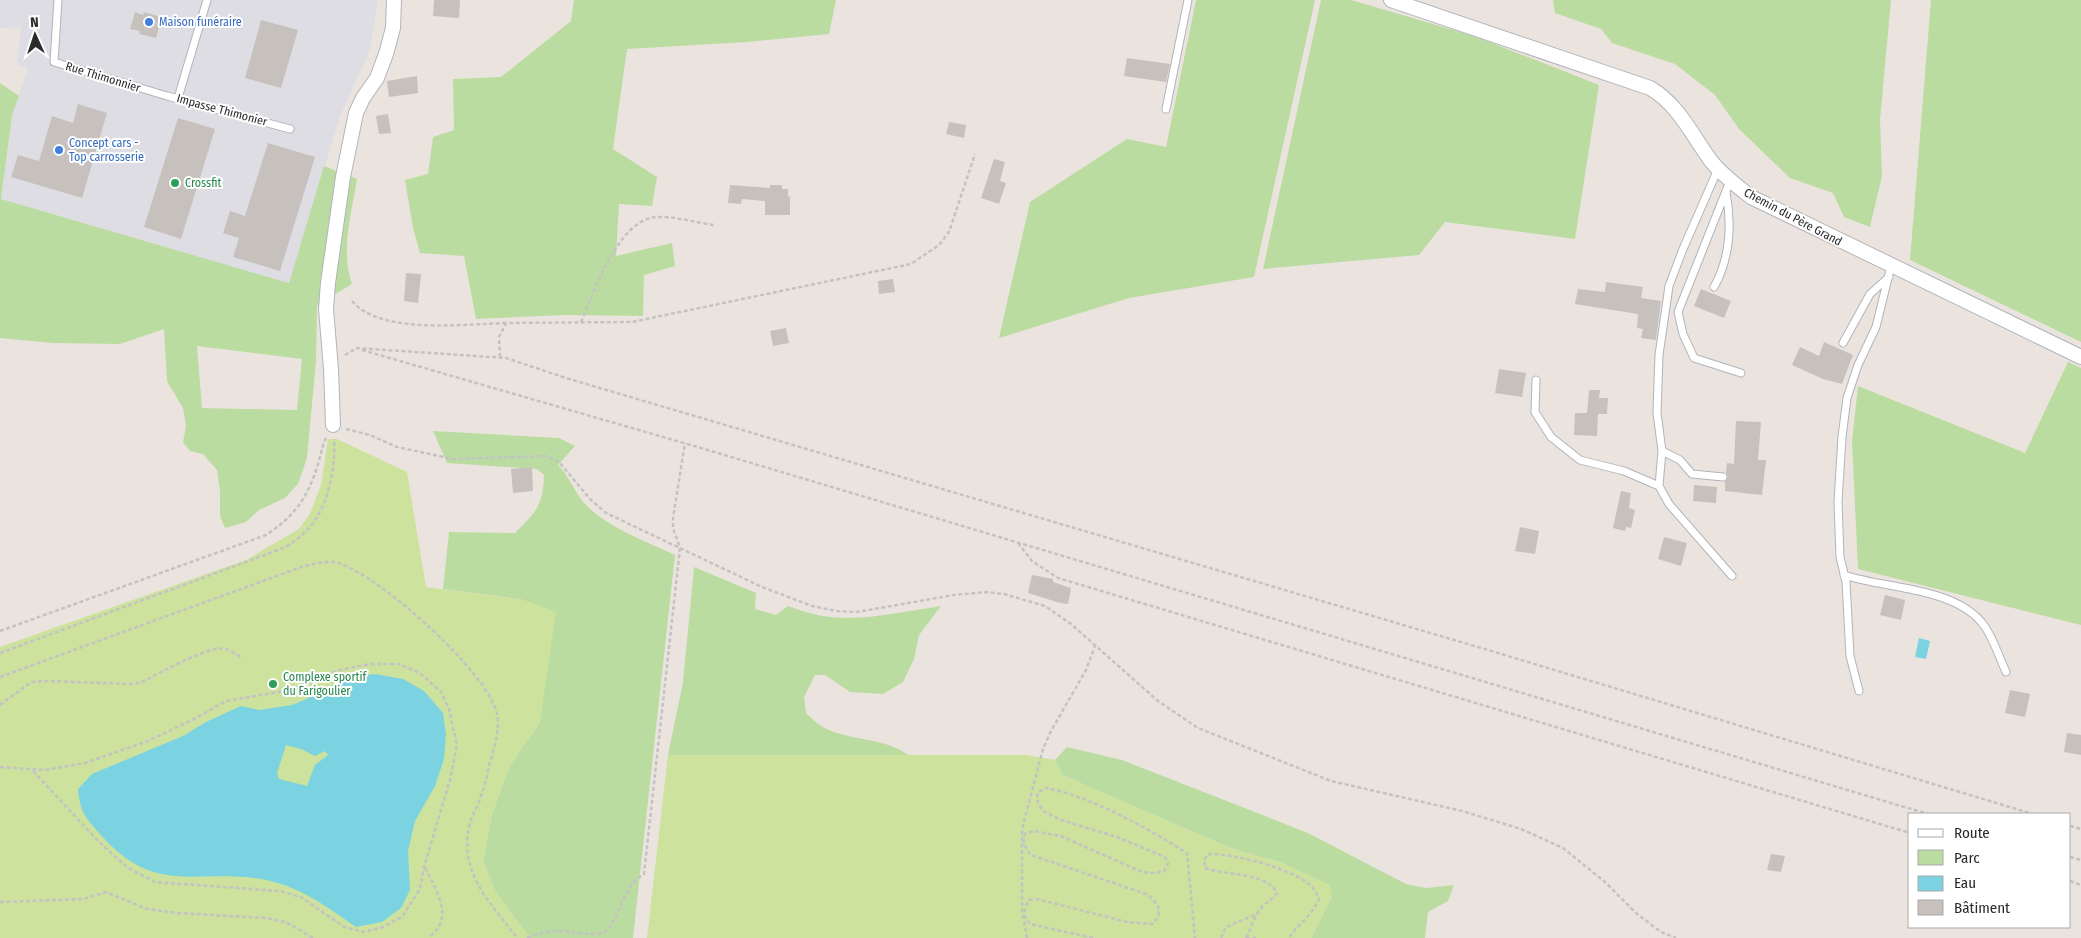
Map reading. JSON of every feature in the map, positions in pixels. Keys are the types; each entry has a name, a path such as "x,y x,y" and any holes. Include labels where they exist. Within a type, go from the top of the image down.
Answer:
{"street":[{"path":"333,425 332,369 326,309 343,177 356,113 363,98 377,78 386,54 393,28 394,0"},
{"name":"Chemin du Père Grand","path":"1391,0 1650,88 1663,95 1676,109 1728,186 1890,272 2081,357"}],"lane":[{"path":"178,98 206,0"},
{"path":"1166,109 1188,0"},
{"name":"Rue Thimonnier","path":"57,1 54,62 155,92"},
{"name":"Impasse Thimonier","path":"155,92 290,129"},
{"path":"1718,169 1669,286 1659,355 1656,413 1662,451 1659,486 1669,504 1732,576"},
{"path":"1714,287 1721,274 1729,239 1730,211 1728,186"},
{"path":"1728,186 1678,312 1683,334 1694,358 1741,373"},
{"path":"1843,344 1870,294 1890,272"},
{"path":"1859,691 1850,656 1844,574 1840,557 1838,502 1842,436 1847,398 1858,365 1876,327 1890,272"},
{"path":"1536,380 1535,412 1551,437 1580,460 1624,471 1659,486"},
{"path":"1662,451 1680,460 1692,474 1723,478"},
{"path":"1844,574 1862,581 1924,593 1952,602 1966,610 1983,625 2006,672"}],"path":[{"path":"352,300 358,307 384,319 410,325 632,322 911,264 939,245 949,232 975,154"},
{"path":"581,322 605,268 633,226 643,220 657,217 714,225"},
{"path":"500,357 499,337 506,323"},
{"path":"356,348 685,443 1925,813"},
{"path":"332,369 345,355 356,348 506,358 566,378 1478,647 2030,813"},
{"path":"333,425 370,435 397,448 453,459 547,456 559,462 590,498 606,513 762,588 812,606 836,611 857,612 954,595 986,592 1004,594 1045,606 1071,624 1158,701 1198,728 1331,781 1462,811 1521,829 1563,848 1598,876 1637,914 1661,932 1676,938"},
{"path":"0,631 266,535 281,526 300,505 318,465 323,444 333,425"},
{"path":"0,653 286,546 303,535 321,510 331,477 334,450 333,425"},
{"path":"527,938 540,933 560,931 592,934 607,931 614,922 636,878 644,874 680,548 672,528 685,443"},
{"path":"1017,542 1032,561 1058,578 1908,832"},
{"path":"0,676 304,566 322,562 336,562 349,567 383,588 447,642 487,692 496,712 499,728 481,797 469,828 467,849 478,887 490,906 516,938"},
{"path":"1027,938 1023,926 1022,910 1022,829 1043,749 1051,731 1086,670 1095,646"},
{"path":"0,705 31,682 132,684 142,682 216,648 224,648 243,658"},
{"path":"0,767 45,770 85,763 148,741 226,701 291,690 340,670 371,664 399,664 420,673 441,692 449,709 457,745 450,780 424,867 420,889 402,917 384,927 363,932 344,926 301,897 280,891 155,882 128,868 98,841 32,770"},
{"path":"1093,938 1030,924 1024,917 1025,908 1029,900 1037,899 1127,922 1152,924 1158,918 1159,910 1156,901 1146,894 1096,879 1031,855 1026,849 1023,840 1025,834 1033,830 1061,836 1142,872 1154,874 1164,871 1168,864 1165,856 1117,836 1061,820 1043,811 1038,803 1037,793 1046,788 1058,790 1113,812 1186,853 1194,938"},
{"path":"1256,938 1246,938 1257,914 1277,893 1274,887 1264,881 1247,876 1217,872 1205,868 1204,860 1208,854 1247,858 1298,878 1313,888 1319,898 1316,909 1289,938"},
{"path":"424,867 433,882 443,916 437,929 429,938"},
{"path":"0,902 84,900 106,892 147,909 178,913 266,918 286,922 313,938"},
{"path":"1221,938 1226,927 1257,914"}],"shaded area":[{"path":"0,0 378,0 370,50 340,116 289,283 1,199 12,115 28,68 17,65 21,27 0,28"}],"green space":[{"path":"574,0 836,0 829,34 747,42 627,49 613,149 657,177 652,206 619,204 616,256 672,243 675,266 644,275 643,316 566,315 476,319 464,256 420,253 413,228 405,180 428,174 433,137 454,130 453,79 501,77 571,21"},
{"path":"1196,0 1315,0 1254,277 1129,298 999,338 1030,202 1127,139 1166,147"},
{"path":"1321,0 1351,0 1474,36 1599,85 1575,239 1445,222 1419,255 1263,269"},
{"path":"1553,0 1891,0 1880,120 1882,176 1870,227 1844,217 1833,193 1790,178 1739,129 1715,95 1675,64 1612,43 1601,29 1555,13"},
{"path":"1931,0 2081,0 2081,342 1910,260"},
{"path":"0,83 19,96 12,115 1,199 289,283 324,166 357,179 347,245 347,258 352,284 317,305 316,361 307,458 298,484 285,498 259,510 246,522 225,528 220,516 220,491 217,470 203,454 190,451 183,442 186,426 183,408 167,381 164,329 120,344 53,343 0,338","holes":["197,346 302,359 297,410 202,408"]},
{"path":"2068,362 2081,368 2081,625 1858,569 1852,442 1858,386 2025,453"},
{"path":"433,431 559,438 575,446 558,465 587,506 617,528 675,555 633,938 530,938 496,893 483,861 492,814 509,767 540,722 524,600 443,589 449,532 515,533 537,508 542,494 544,475 537,469 447,463"},
{"name":"Complexe sportif du Farigoulier","path":"328,439 337,439 407,472 426,587 524,600 556,612 540,722 509,767 492,814 483,861 496,893 530,938 0,938 0,647 246,560 299,529 310,514 321,485"},
{"path":"694,567 756,593 755,609 776,615 788,606 808,613 845,618 882,615 941,606 919,635 914,659 903,682 883,694 850,692 825,675 815,675 804,697 806,713 821,726 842,735 888,745 908,755 668,755 683,682"},
{"path":"1067,747 1122,760 1308,833 1406,884 1426,888 1454,885 1448,901 1428,912 1425,938 1311,938 1332,896 1283,863 1230,848 1062,775 1055,760"},
{"path":"668,755 1026,755 1055,760 1062,775 1230,848 1283,863 1330,885 1332,896 1311,938 647,938"}],"water":[{"path":"1919,638 1930,641 1926,659 1915,657"},
{"path":"375,674 403,679 424,691 443,713 446,734 444,759 435,786 415,821 408,851 410,890 401,908 382,922 356,927 324,905 291,887 266,880 242,877 179,876 159,873 140,867 121,854 101,835 82,810 78,789 92,774 183,736 206,722 241,706 259,710 292,705 318,694 344,678","holes":["286,745 301,749 315,756 325,751 328,755 315,765 307,786 279,779 277,773"]}],"building":[{"path":"434,0 460,0 459,18 433,16"},
{"path":"135,12 143,15 144,12 162,17 156,38 139,34 140,31 130,29"},
{"path":"261,20 298,30 281,88 245,78"},
{"path":"1127,58 1170,64 1166,82 1124,76"},
{"path":"417,76 418,93 389,97 387,81"},
{"path":"78,104 107,113 82,198 11,177 18,155 39,161 52,116 73,123"},
{"path":"388,114 391,133 379,134 376,116"},
{"path":"178,118 215,129 181,239 144,227"},
{"path":"949,122 966,125 964,138 946,134"},
{"path":"268,143 315,157 280,271 233,257 239,238 223,233 230,211 245,216"},
{"path":"994,159 1005,162 1000,181 1006,183 999,204 981,198"},
{"path":"730,185 770,188 770,185 782,185 782,189 788,189 788,197 790,196 790,215 765,215 765,201 742,199 741,204 728,203"},
{"path":"406,273 421,274 418,303 404,301"},
{"path":"893,279 895,292 879,294 878,281"},
{"path":"1606,282 1643,287 1641,298 1661,301 1656,340 1641,338 1643,329 1637,328 1638,314 1575,304 1578,289 1605,292"},
{"path":"1701,289 1731,301 1724,318 1694,306"},
{"path":"786,328 789,343 773,346 770,331"},
{"path":"1824,342 1853,355 1842,384 1823,379 1792,365 1800,347 1819,356"},
{"path":"1499,369 1526,373 1522,397 1495,393"},
{"path":"1589,390 1600,390 1599,398 1608,398 1607,414 1598,414 1597,436 1574,435 1575,413 1587,413"},
{"path":"1736,421 1761,422 1758,460 1766,460 1762,495 1725,491 1725,482 1728,477 1726,473 1727,463 1734,464"},
{"path":"532,467 533,491 513,493 511,469"},
{"path":"1694,485 1717,487 1716,503 1693,501"},
{"path":"1621,491 1631,493 1629,508 1635,510 1631,528 1626,527 1625,531 1613,528"},
{"path":"1520,527 1539,531 1535,554 1515,551"},
{"path":"1664,537 1687,543 1681,566 1658,559"},
{"path":"1032,575 1053,579 1053,582 1071,588 1068,604 1028,593"},
{"path":"1885,595 1905,600 1901,620 1880,615"},
{"path":"2010,690 2030,694 2025,717 2005,713"},
{"path":"2067,733 2081,735 2081,755 2064,752"},
{"path":"1771,854 1785,856 1781,872 1767,870"}],"place":[{"name":"Maison funéraire","path":"149,22"},
{"name":"Concept cars - Top carrosserie","path":"59,150"},
{"name":"Crossfit","path":"175,183"},
{"name":"Complexe sportif du Farigoulier","path":"273,684"}]}
